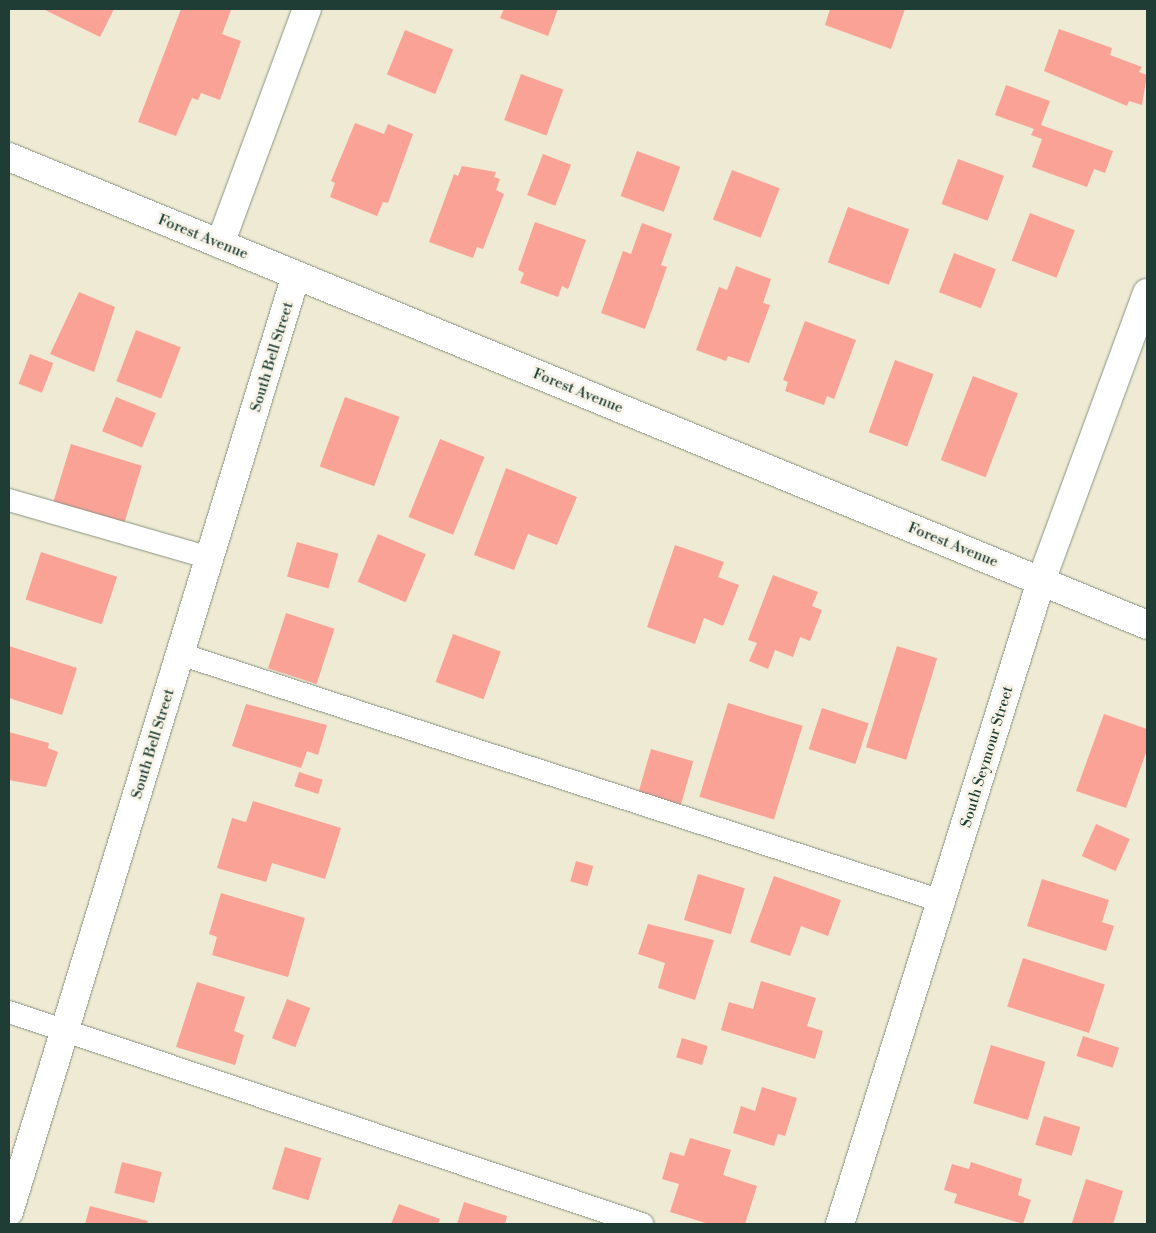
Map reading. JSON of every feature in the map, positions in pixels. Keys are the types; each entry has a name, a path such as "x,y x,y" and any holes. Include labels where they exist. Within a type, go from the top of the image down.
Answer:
{"street":[{"path":"220,244 307,9"},
{"name":"Forest Avenue","path":"9,157 1147,625"},
{"name":"South Bell Street","path":"9,1212 296,276"},
{"name":"South Seymour Street","path":"840,1224 1042,582 1147,294"}],"lane":[{"path":"9,500 210,558"},
{"path":"180,654 942,901"},
{"path":"9,1012 66,1029 642,1224"}],"building":[{"path":"43,9 114,9 100,37"},
{"path":"181,9 231,10 222,34 241,41 220,100 201,93 198,100 192,98 176,136 138,122"},
{"path":"504,9 558,9 548,36 500,18"},
{"path":"830,9 905,9 891,49 825,25"},
{"path":"1059,29 1112,48 1110,55 1142,67 1139,72 1147,75 1142,105 1129,101 1127,106 1044,71"},
{"path":"405,30 453,49 435,94 387,75"},
{"path":"521,74 563,89 547,135 504,120"},
{"path":"1006,85 1050,101 1041,125 1113,151 1105,173 1094,169 1087,187 1032,167 1042,139 1031,135 1034,129 995,115"},
{"path":"355,123 384,134 388,124 413,134 388,203 383,202 377,216 330,197 335,183 331,181"},
{"path":"637,151 680,167 664,212 621,196"},
{"path":"543,154 571,165 555,206 527,195"},
{"path":"958,159 1004,176 988,221 942,204"},
{"path":"462,166 496,172 494,177 500,179 496,190 504,194 483,249 477,247 473,258 429,242 454,174 458,176"},
{"path":"732,170 780,188 761,238 713,219"},
{"path":"848,207 909,229 889,285 828,262"},
{"path":"1030,213 1075,230 1057,278 1012,261"},
{"path":"535,222 586,240 568,289 562,286 558,297 520,283 524,273 518,270"},
{"path":"642,223 672,234 661,265 667,267 645,329 601,313 623,251 631,254"},
{"path":"954,253 996,269 981,308 939,292"},
{"path":"736,266 771,279 763,303 770,305 749,363 728,356 726,361 696,350 719,287 727,290"},
{"path":"79,292 115,307 94,372 50,354"},
{"path":"805,321 856,340 834,399 827,396 824,405 785,391 788,382 783,380"},
{"path":"136,330 181,347 161,399 116,381"},
{"path":"30,354 53,363 42,393 19,384"},
{"path":"895,360 934,374 907,446 869,432"},
{"path":"973,376 1018,393 986,477 941,460"},
{"path":"116,397 156,413 142,447 102,431"},
{"path":"345,397 400,417 374,486 320,467"},
{"path":"440,439 485,457 453,535 409,517"},
{"path":"71,444 142,466 124,523 53,501"},
{"path":"506,468 577,497 557,545 528,534 514,570 474,555"},
{"path":"378,534 426,554 406,602 358,582"},
{"path":"297,542 338,554 328,588 287,577"},
{"path":"675,545 724,562 718,577 739,585 723,626 704,618 695,644 647,627"},
{"path":"41,552 117,577 102,624 26,600"},
{"path":"773,575 818,592 812,606 822,610 810,641 800,637 793,657 775,650 768,669 749,661 757,643 748,640"},
{"path":"286,613 335,629 317,684 268,668"},
{"path":"453,634 501,651 483,699 436,682"},
{"path":"9,646 77,668 62,715 9,698"},
{"path":"897,646 937,658 906,760 866,747"},
{"path":"728,703 803,726 774,820 699,797"},
{"path":"246,704 327,725 318,755 307,751 301,768 232,746"},
{"path":"822,708 869,723 855,764 809,749"},
{"path":"1104,714 1147,729 1147,750 1126,808 1076,791"},
{"path":"9,732 49,743 48,748 58,752 46,787 9,780"},
{"path":"651,749 693,761 681,804 639,792"},
{"path":"299,772 323,780 318,794 294,786"},
{"path":"253,801 341,828 325,879 272,863 266,882 217,868 232,818 246,822"},
{"path":"1096,824 1130,839 1116,871 1082,856"},
{"path":"576,861 593,866 588,886 570,881"},
{"path":"698,874 745,888 731,934 684,920"},
{"path":"774,876 841,900 828,936 801,926 790,956 750,942"},
{"path":"1042,879 1109,900 1102,922 1114,926 1106,951 1027,926"},
{"path":"221,893 305,918 288,977 212,955 217,937 209,934"},
{"path":"648,924 714,940 695,1000 658,988 665,963 638,954"},
{"path":"1023,958 1105,985 1089,1033 1007,1007"},
{"path":"761,981 816,998 807,1026 823,1031 815,1059 721,1030 729,1002 753,1009"},
{"path":"197,982 245,997 234,1031 244,1035 235,1065 176,1047"},
{"path":"287,999 310,1008 295,1047 272,1038"},
{"path":"1083,1036 1119,1048 1113,1068 1077,1056"},
{"path":"682,1038 708,1046 702,1065 676,1057"},
{"path":"991,1045 1046,1062 1028,1120 973,1103"},
{"path":"762,1087 797,1098 785,1136 778,1134 774,1146 733,1133 741,1106 755,1111"},
{"path":"1044,1116 1080,1127 1072,1156 1035,1145"},
{"path":"690,1138 731,1150 723,1175 757,1186 745,1224 709,1224 670,1212 679,1184 662,1179 670,1152 684,1156"},
{"path":"285,1147 321,1158 308,1200 272,1189"},
{"path":"122,1162 162,1172 154,1203 114,1193"},
{"path":"971,1162 1022,1179 1018,1195 1031,1200 1023,1224 954,1203 957,1194 944,1190 952,1164 969,1169"},
{"path":"1086,1179 1123,1191 1113,1224 1072,1223"},
{"path":"464,1202 507,1216 505,1224 457,1224"},
{"path":"399,1204 440,1219 438,1224 391,1224"},
{"path":"90,1206 148,1221 147,1224 85,1224"}]}
